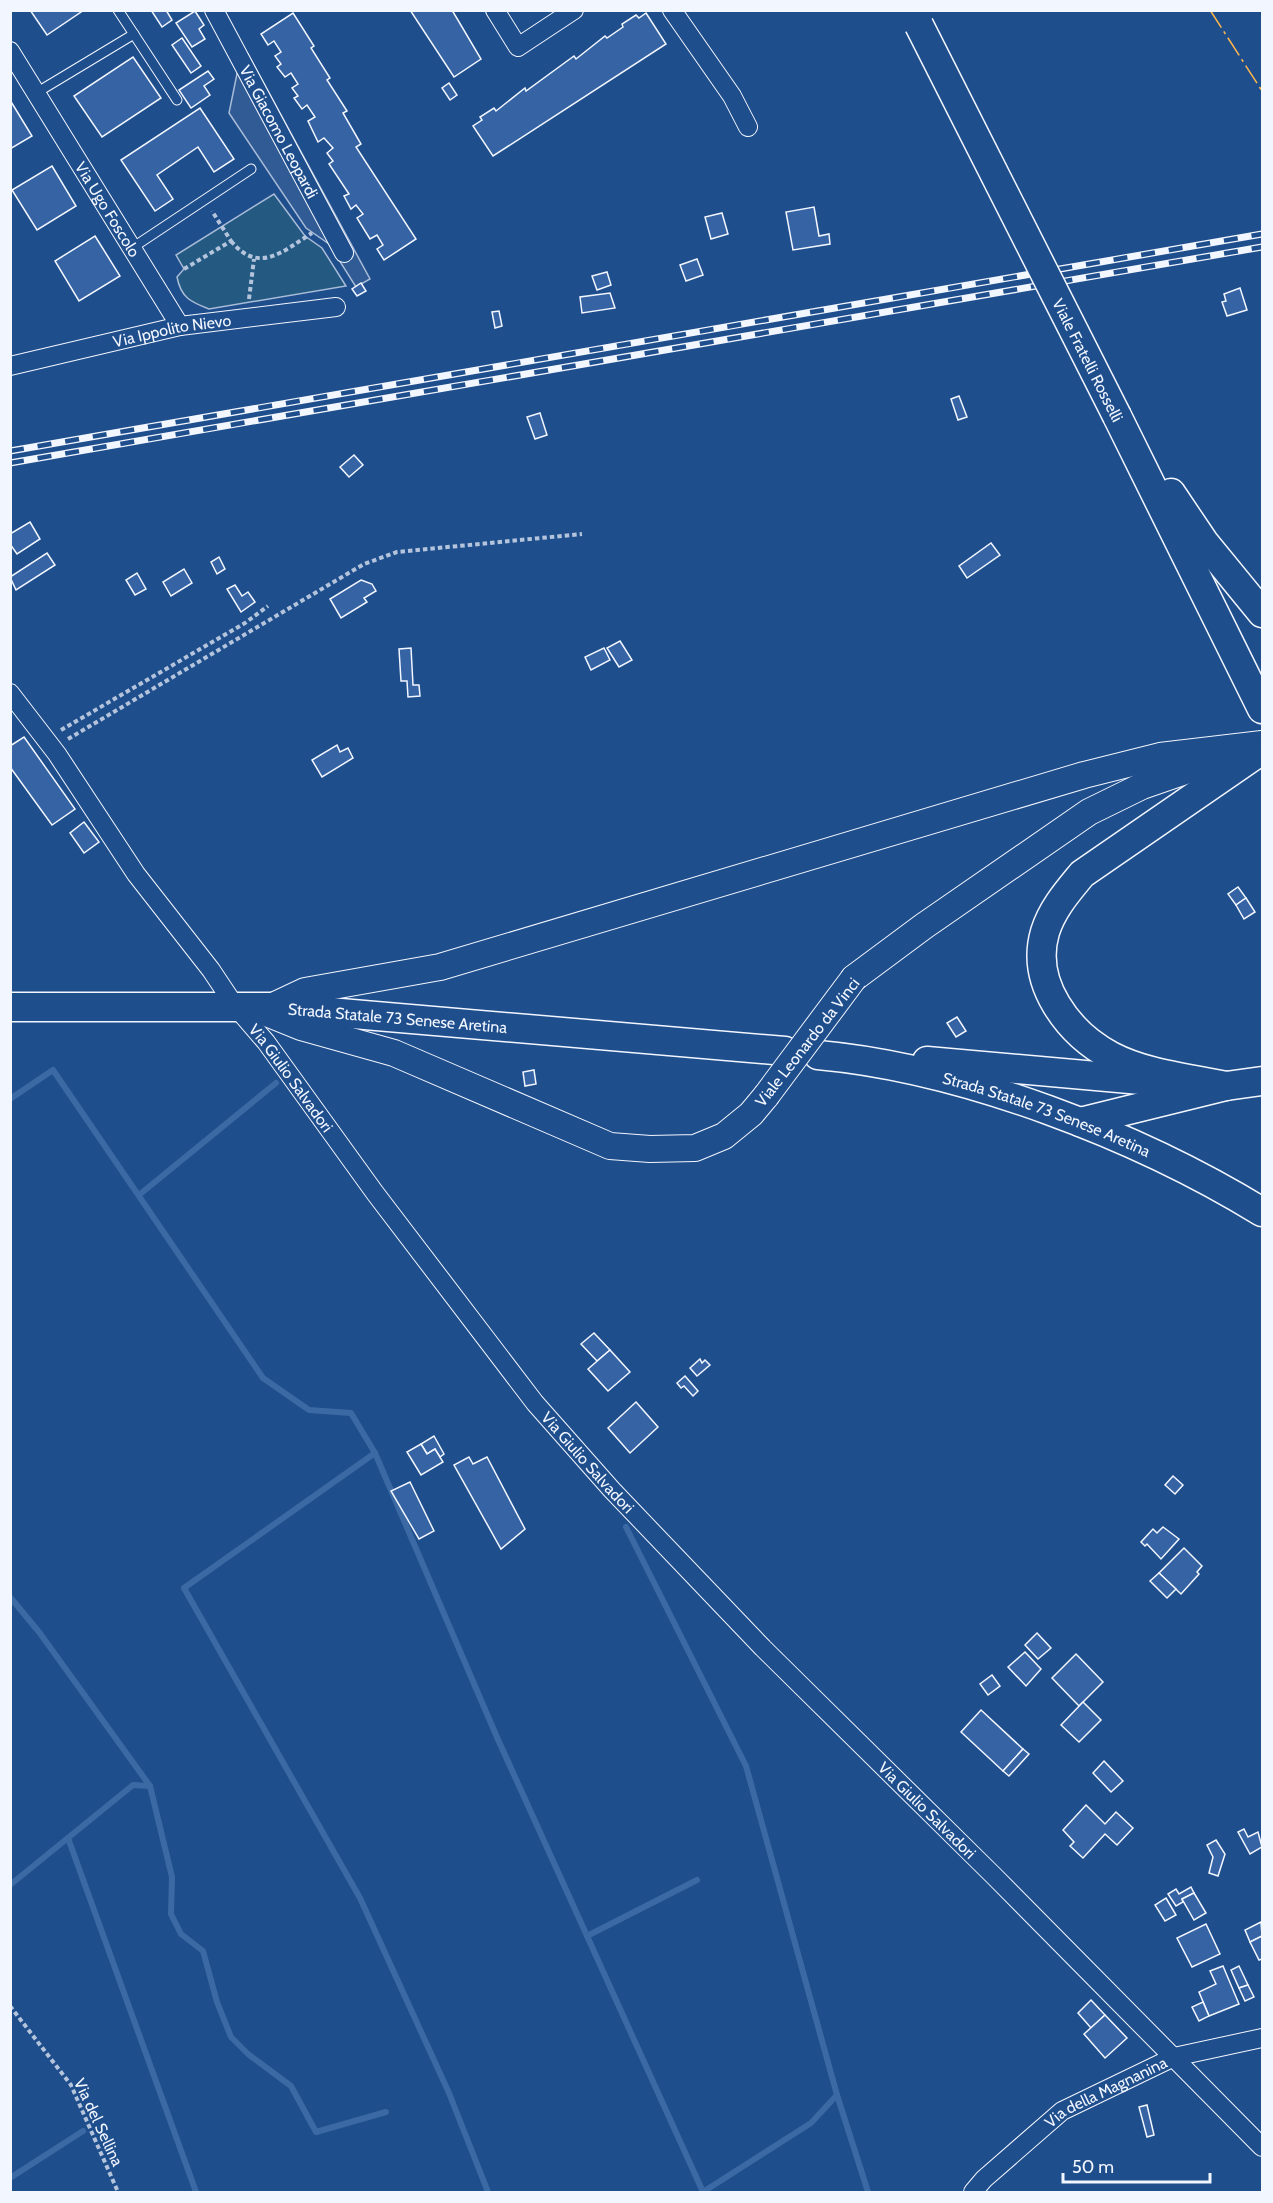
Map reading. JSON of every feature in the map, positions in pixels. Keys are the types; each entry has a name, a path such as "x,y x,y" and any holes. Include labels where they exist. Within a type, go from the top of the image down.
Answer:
{"main road":[{"name":"Viale Fratelli Rosselli","path":"915,18 1263,709"},
{"path":"1117,416 1204,542 1263,613"},
{"name":"Viale Leonardo da Vinci","path":"252,1006 305,991 440,968 1084,775 1160,756 1263,744"},
{"name":"Viale Leonardo da Vinci","path":"252,1006 301,1027 394,1053 610,1146 650,1149 695,1148 724,1136 750,1114 854,978 924,926 1089,812 1142,786 1197,767 1228,747"},
{"path":"1226,1086 1155,1071 1112,1057 1084,1038 1059,1011 1043,972 1045,932 1060,901 1082,874 1263,750"},
{"name":"Strada Statale 73 Senese Aretina","path":"10,1007 252,1006 785,1051"},
{"name":"Strada Statale 73 Senese Aretina","path":"818,1055 859,1058 1010,1097 1080,1122 1177,1166 1263,1212"},
{"path":"859,1058 953,1062 1099,1077 1226,1086"},
{"path":"1099,1077 1088,1089 1083,1099 1080,1122 1226,1086 1263,1081"}],"street":[{"name":"Via Giacomo Leopardi","path":"214,10 344,253"},
{"path":"495,10 518,47 574,10"},
{"path":"672,10 732,96 748,127"},
{"name":"Via Ugo Foscolo","path":"10,51 180,326"},
{"name":"Via Ippolito Nievo","path":"10,366 180,326 336,307"},
{"name":"Via Giulio Salvadori","path":"10,693 49,745 136,874 211,970 252,1006 266,1042 375,1193 528,1394 612,1490 764,1648 1263,2147"},
{"name":"Via della Magnanina","path":"974,2193 984,2179 1062,2110 1174,2057 1263,2038"}],"lane":[{"path":"117,10 177,100"},
{"path":"36,93 134,34"},
{"path":"132,249 250,169"}],"path":[{"path":"205,199 238,250 254,259 271,258 327,224"},
{"path":"184,269 231,241"},
{"path":"246,318 254,259"},
{"path":"49,745 364,564 397,552 582,534"},
{"path":"49,745 245,623 268,606"},
{"name":"Via del Sellina","path":"10,2006 71,2085 118,2193"}],"shaded area":[{"path":"248,54 370,279 356,287 329,244 306,228 229,113 240,59"},
{"path":"274,194 305,236 322,248 346,286 209,309 184,295 177,277 184,269 176,255"}],"building":[{"path":"30,10 84,10 47,35"},
{"path":"151,10 166,10 172,20 162,27"},
{"path":"410,10 452,10 481,59 454,77"},
{"path":"195,11 204,25 199,29 205,39 192,47 176,23"},
{"path":"293,13 314,46 311,48 330,78 327,80 347,111 343,113 361,144 356,147 416,239 384,260 377,249 383,245 377,235 370,239 357,218 363,214 356,205 351,209 344,196 349,194 329,164 333,161 327,153 333,148 324,138 318,142 308,121 315,117 307,105 302,109 294,98 298,96 292,88 298,84 291,73 285,77 277,67 281,64 275,56 281,52 274,41 268,45 261,34"},
{"path":"646,13 666,44 493,156 473,126 482,120 480,117 494,108 496,111 525,88 526,91 574,56 576,59 605,36 607,38 623,27 622,24 636,15 639,18"},
{"path":"182,38 201,66 191,73 172,45"},
{"path":"133,57 161,98 102,137 74,96"},
{"path":"208,71 214,79 204,86 210,95 191,108 179,90"},
{"path":"449,83 457,95 450,100 442,88"},
{"path":"10,100 32,136 10,149"},
{"path":"200,108 234,159 214,172 198,147 157,175 173,199 155,211 121,160"},
{"path":"52,166 76,206 37,230 12,190"},
{"path":"814,207 819,236 829,234 830,244 793,250 786,212"},
{"path":"722,213 728,234 711,239 705,217"},
{"path":"95,236 120,276 79,301 55,261"},
{"path":"697,259 703,275 686,281 680,265"},
{"path":"607,272 611,285 597,290 592,276"},
{"path":"361,283 366,291 357,296 352,289"},
{"path":"1240,288 1247,310 1227,316 1222,302 1226,301 1224,294"},
{"path":"610,293 615,308 582,313 580,297"},
{"path":"499,311 502,326 495,328 492,312"},
{"path":"959,396 967,417 958,420 951,399"},
{"path":"540,413 547,435 535,439 527,417"},
{"path":"354,455 363,465 349,477 340,467"},
{"path":"30,522 40,539 17,554 10,544 10,534"},
{"path":"991,543 1000,555 967,578 959,566"},
{"path":"47,553 55,565 16,590 10,577"},
{"path":"219,557 225,569 217,574 211,562"},
{"path":"184,569 192,583 171,596 163,582"},
{"path":"137,573 146,589 135,595 126,580"},
{"path":"361,580 372,584 376,591 364,598 367,602 341,618 330,599"},
{"path":"235,585 242,596 248,592 255,602 241,612 227,589"},
{"path":"620,641 632,660 619,667 607,648"},
{"path":"411,648 413,685 419,685 420,696 408,697 407,681 401,681 399,649"},
{"path":"604,648 610,660 591,670 585,657"},
{"path":"24,737 75,809 52,825 10,767 10,746"},
{"path":"337,745 340,752 348,748 353,758 322,777 312,760"},
{"path":"84,822 99,842 84,853 70,833"},
{"path":"1238,887 1246,898 1236,905 1228,894"},
{"path":"1246,898 1255,912 1244,919 1236,905"},
{"path":"957,1017 966,1031 956,1037 947,1023"},
{"path":"534,1070 536,1084 525,1086 523,1072"},
{"path":"594,1333 610,1350 597,1361 581,1344"},
{"path":"610,1350 630,1372 608,1391 588,1369"},
{"path":"700,1359 702,1363 705,1360 710,1365 697,1376 690,1368"},
{"path":"685,1376 698,1391 693,1396 684,1386 681,1388 677,1383"},
{"path":"636,1402 658,1427 630,1453 608,1428"},
{"path":"434,1436 444,1454 440,1457 435,1449 427,1454 421,1444"},
{"path":"421,1444 427,1454 435,1449 443,1462 421,1475 407,1452"},
{"path":"469,1457 473,1464 487,1457 525,1529 501,1549 454,1465"},
{"path":"1173,1476 1183,1485 1175,1494 1165,1485"},
{"path":"410,1482 434,1531 419,1539 391,1491"},
{"path":"1163,1527 1179,1539 1161,1559 1147,1544 1145,1546 1141,1542 1153,1529 1157,1533"},
{"path":"1184,1548 1202,1566 1197,1572 1199,1574 1181,1594 1159,1573"},
{"path":"1159,1573 1176,1589 1167,1598 1150,1581"},
{"path":"1037,1633 1051,1648 1038,1659 1025,1645"},
{"path":"1025,1652 1041,1669 1026,1686 1008,1667"},
{"path":"1076,1654 1103,1682 1079,1706 1052,1678"},
{"path":"992,1675 1000,1686 988,1695 980,1684"},
{"path":"1083,1702 1101,1720 1079,1742 1061,1725"},
{"path":"981,1710 1023,1749 1003,1771 961,1732"},
{"path":"1023,1749 1029,1754 1009,1776 1003,1771"},
{"path":"1104,1761 1123,1781 1111,1792 1093,1773"},
{"path":"1086,1805 1105,1824 1116,1812 1133,1828 1117,1845 1105,1834 1083,1858 1070,1846 1074,1842 1063,1830"},
{"path":"1244,1829 1248,1837 1258,1832 1262,1847 1250,1854 1238,1832"},
{"path":"1216,1840 1225,1854 1218,1876 1209,1873 1213,1857 1207,1845"},
{"path":"1191,1887 1194,1893 1182,1899 1183,1902 1176,1906 1168,1894 1176,1889 1179,1894"},
{"path":"1194,1893 1206,1913 1194,1920 1182,1899"},
{"path":"1166,1898 1176,1915 1165,1921 1155,1905"},
{"path":"1261,1922 1262,1936 1250,1942 1245,1930"},
{"path":"1206,1924 1220,1954 1192,1967 1177,1938"},
{"path":"1262,1936 1262,1959 1259,1960 1250,1942"},
{"path":"1223,1966 1239,2004 1209,2016 1199,1992 1216,1984 1210,1971"},
{"path":"1239,1966 1248,1985 1239,1988 1231,1970"},
{"path":"1248,1985 1254,1997 1245,2001 1239,1988"},
{"path":"1091,2000 1105,2015 1091,2028 1078,2013"},
{"path":"1203,2002 1209,2016 1199,2021 1192,2007"},
{"path":"1105,2015 1127,2038 1105,2058 1084,2034"},
{"path":"1147,2105 1154,2135 1147,2137 1139,2107"}],"waterway":[{"path":"10,1099 53,1070 263,1378 309,1410 351,1413 375,1453 496,1735 703,2192"},
{"path":"139,1195 276,1083"},
{"path":"375,1453 184,1588 360,1898 449,2093 488,2192"},
{"path":"626,1527 746,1766 837,2095 868,2192"},
{"path":"10,1597 39,1632 150,1786 172,1877 171,1914 181,1934 203,1951 217,2002 231,2037 248,2054 291,2086 316,2132 386,2112"},
{"path":"10,1885 133,1785 150,1786"},
{"path":"68,1838 196,2192"},
{"path":"587,1936 697,1880"},
{"path":"703,2192 811,2123 837,2095"},
{"path":"10,2178 83,2131"}],"railway":[{"path":"10,451 1262,234"},
{"path":"10,463 1262,247"}],"power":[{"path":"1210,10 1262,91"}]}
